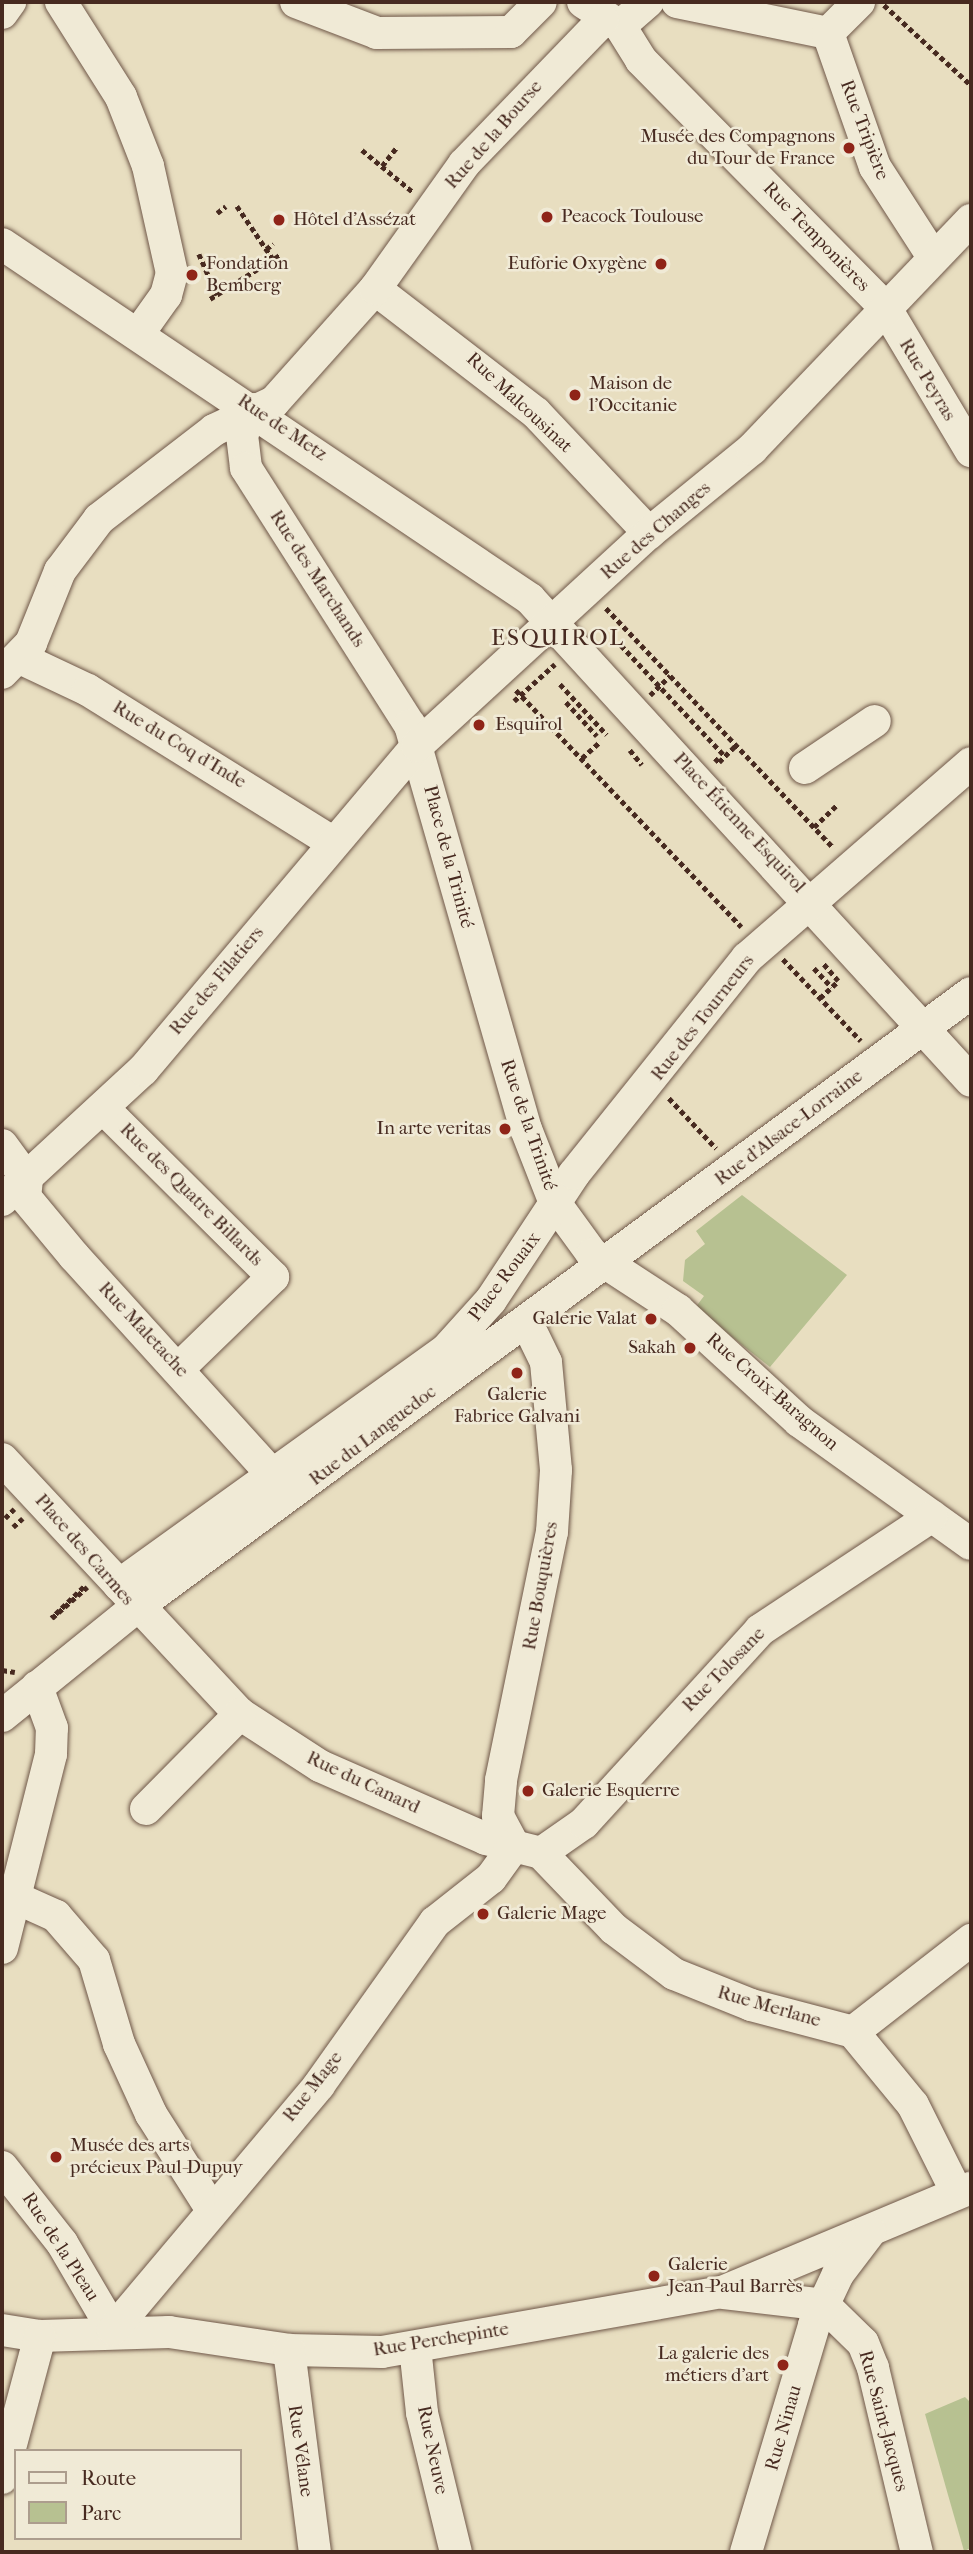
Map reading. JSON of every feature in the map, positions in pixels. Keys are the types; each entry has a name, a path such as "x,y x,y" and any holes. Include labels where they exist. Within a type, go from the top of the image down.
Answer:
{"street":[{"path":"2,13 10,2"},
{"path":"61,2 115,85 148,166 172,273 166,295 139,333"},
{"path":"296,2 377,33 511,32 541,2"},
{"name":"Rue de la Bourse","path":"11,666 60,571 99,519 145,479 254,409 274,402 375,289 464,164 602,16 648,2"},
{"path":"677,2 828,33 859,2"},
{"name":"Rue Temponières","path":"602,16 641,60 885,307"},
{"name":"Rue Tripière","path":"828,33 875,167 933,257"},
{"name":"Rue des Changes","path":"417,746 649,533 752,449 933,257 966,236"},
{"name":"Rue de Metz","path":"2,244 254,409 503,579 553,623"},
{"name":"Rue Malcousinat","path":"375,289 495,377 649,533"},
{"name":"Rue Peyras","path":"885,307 971,451"},
{"name":"Rue des Marchands","path":"254,409 242,435 246,468 410,725 417,746"},
{"name":"Place Étienne Esquirol","path":"553,623 810,900 922,1026"},
{"name":"Rue du Coq d'Inde","path":"11,666 88,690 332,842"},
{"path":"805,768 875,721"},
{"name":"Rue des Filatiers","path":"2,1200 105,1110 417,746"},
{"name":"Place de la Trinité","path":"417,746 479,969"},
{"name":"Rue des Tourneurs","path":"574,1174 654,1082 763,943 971,763"},
{"name":"Rue de la Trinité","path":"479,969 555,1203 607,1265"},
{"name":"Rue d'Alsace-Lorraine","path":"607,1265 922,1026 971,993"},
{"path":"922,1026 971,1081"},
{"name":"Rue des Quatre Billards","path":"105,1110 274,1277 178,1368"},
{"path":"2,1146 27,1179"},
{"name":"Place Rouaix","path":"422,1369 491,1300 574,1174"},
{"name":"Rue Maletache","path":"27,1179 25,1197 283,1487"},
{"name":"Rue du Languedoc","path":"128,1596 283,1487 527,1323 607,1265"},
{"name":"Rue Croix-Baragnon","path":"607,1265 678,1310 799,1421 932,1516 969,1537"},
{"name":"Rue Bouquières","path":"527,1323 546,1362 556,1470 552,1532 500,1780 498,1816 527,1850"},
{"name":"Rue du Languedoc","path":"283,1487 422,1369"},
{"name":"Place des Carmes","path":"2,1459 128,1596 37,1688 2,1716"},
{"name":"Rue Tolosane","path":"527,1850 584,1823 760,1630 932,1516"},
{"name":"Rue du Canard","path":"128,1596 163,1625 240,1714 320,1766 527,1850"},
{"path":"2,1948 14,1898 13,1853 51,1754 52,1728 37,1688"},
{"path":"146,1810 240,1714"},
{"name":"Rue Merlane","path":"527,1850 614,1929 674,1974 751,2005 853,2032"},
{"name":"Rue Mage","path":"113,2330 319,2085 435,1922 527,1850"},
{"path":"14,1898 56,1916 94,1960 119,2044 151,2114 212,2210"},
{"path":"722,2292 964,2191 913,2105 853,2032 971,1940"},
{"name":"Rue de la Pleau","path":"2,2167 56,2234 113,2330"},
{"name":"Rue Ninau","path":"746,2552 824,2305 854,2249 874,2229"},
{"path":"145,2290 143,2304 169,2332"},
{"path":"722,2292 824,2305"},
{"name":"Rue Perchepinte","path":"2,2330 40,2336 113,2330 169,2332 289,2350 415,2347 722,2292"},
{"name":"Rue Saint-Jacques","path":"824,2305 863,2343 873,2368 917,2552"},
{"path":"2,2477 40,2336"},
{"name":"Rue Neuve","path":"415,2347 422,2413 456,2552"},
{"name":"Rue Vélane","path":"289,2350 315,2552"}],"path":[{"path":"881,2 971,85"},
{"path":"382,166 397,147"},
{"path":"362,150 425,201"},
{"path":"217,213 226,206"},
{"path":"237,206 273,259"},
{"path":"266,249 274,244"},
{"path":"199,254 201,265 217,295"},
{"path":"210,299 280,255"},
{"path":"588,590 852,866"},
{"path":"619,622 625,617"},
{"path":"627,631 634,625"},
{"name":"Place Étienne Esquirol","path":"621,645 725,756"},
{"path":"514,701 560,660"},
{"path":"499,671 863,1044"},
{"path":"647,698 670,676"},
{"path":"560,684 607,735"},
{"path":"566,702 597,736"},
{"path":"582,758 601,741"},
{"name":"Place Étienne Esquirol","path":"715,759 725,756 736,745"},
{"path":"814,827 836,805"},
{"path":"820,998 838,981 823,964"},
{"path":"814,968 832,987"},
{"path":"654,1082 735,1168"},
{"path":"77,1591 51,1618 81,1595"}],"green space":[{"path":"742,1195 847,1275 770,1367 695,1308 704,1296 683,1281 685,1260 705,1244 696,1231"},
{"path":"965,2397 971,2403 971,2548 964,2551 925,2414"}],"place":[{"name":"Musée des Compagnons du Tour de France","path":"849,148"},
{"name":"Peacock Toulouse","path":"547,217"},
{"name":"Hôtel d'Assézat","path":"279,220"},
{"name":"Euforie Oxygène","path":"661,264"},
{"name":"Fondation Bemberg","path":"192,275"},
{"name":"Maison de l'Occitanie","path":"575,395"},
{"name":"Esquirol","path":"479,725"},
{"name":"In arte veritas","path":"505,1129"},
{"name":"Galerie Valat","path":"651,1319"},
{"name":"Sakah","path":"690,1348"},
{"name":"Galerie Fabrice Galvani","path":"517,1373"},
{"name":"Galerie Esquerre","path":"528,1791"},
{"name":"Galerie Mage","path":"483,1914"},
{"name":"Musée des arts précieux Paul-Dupuy","path":"56,2157"},
{"name":"Galerie Jean-Paul Barrès","path":"654,2276"},
{"name":"La galerie des métiers d’art","path":"783,2365"}],"district":[{"name":"ESQUIROL","path":"558,638"}]}
